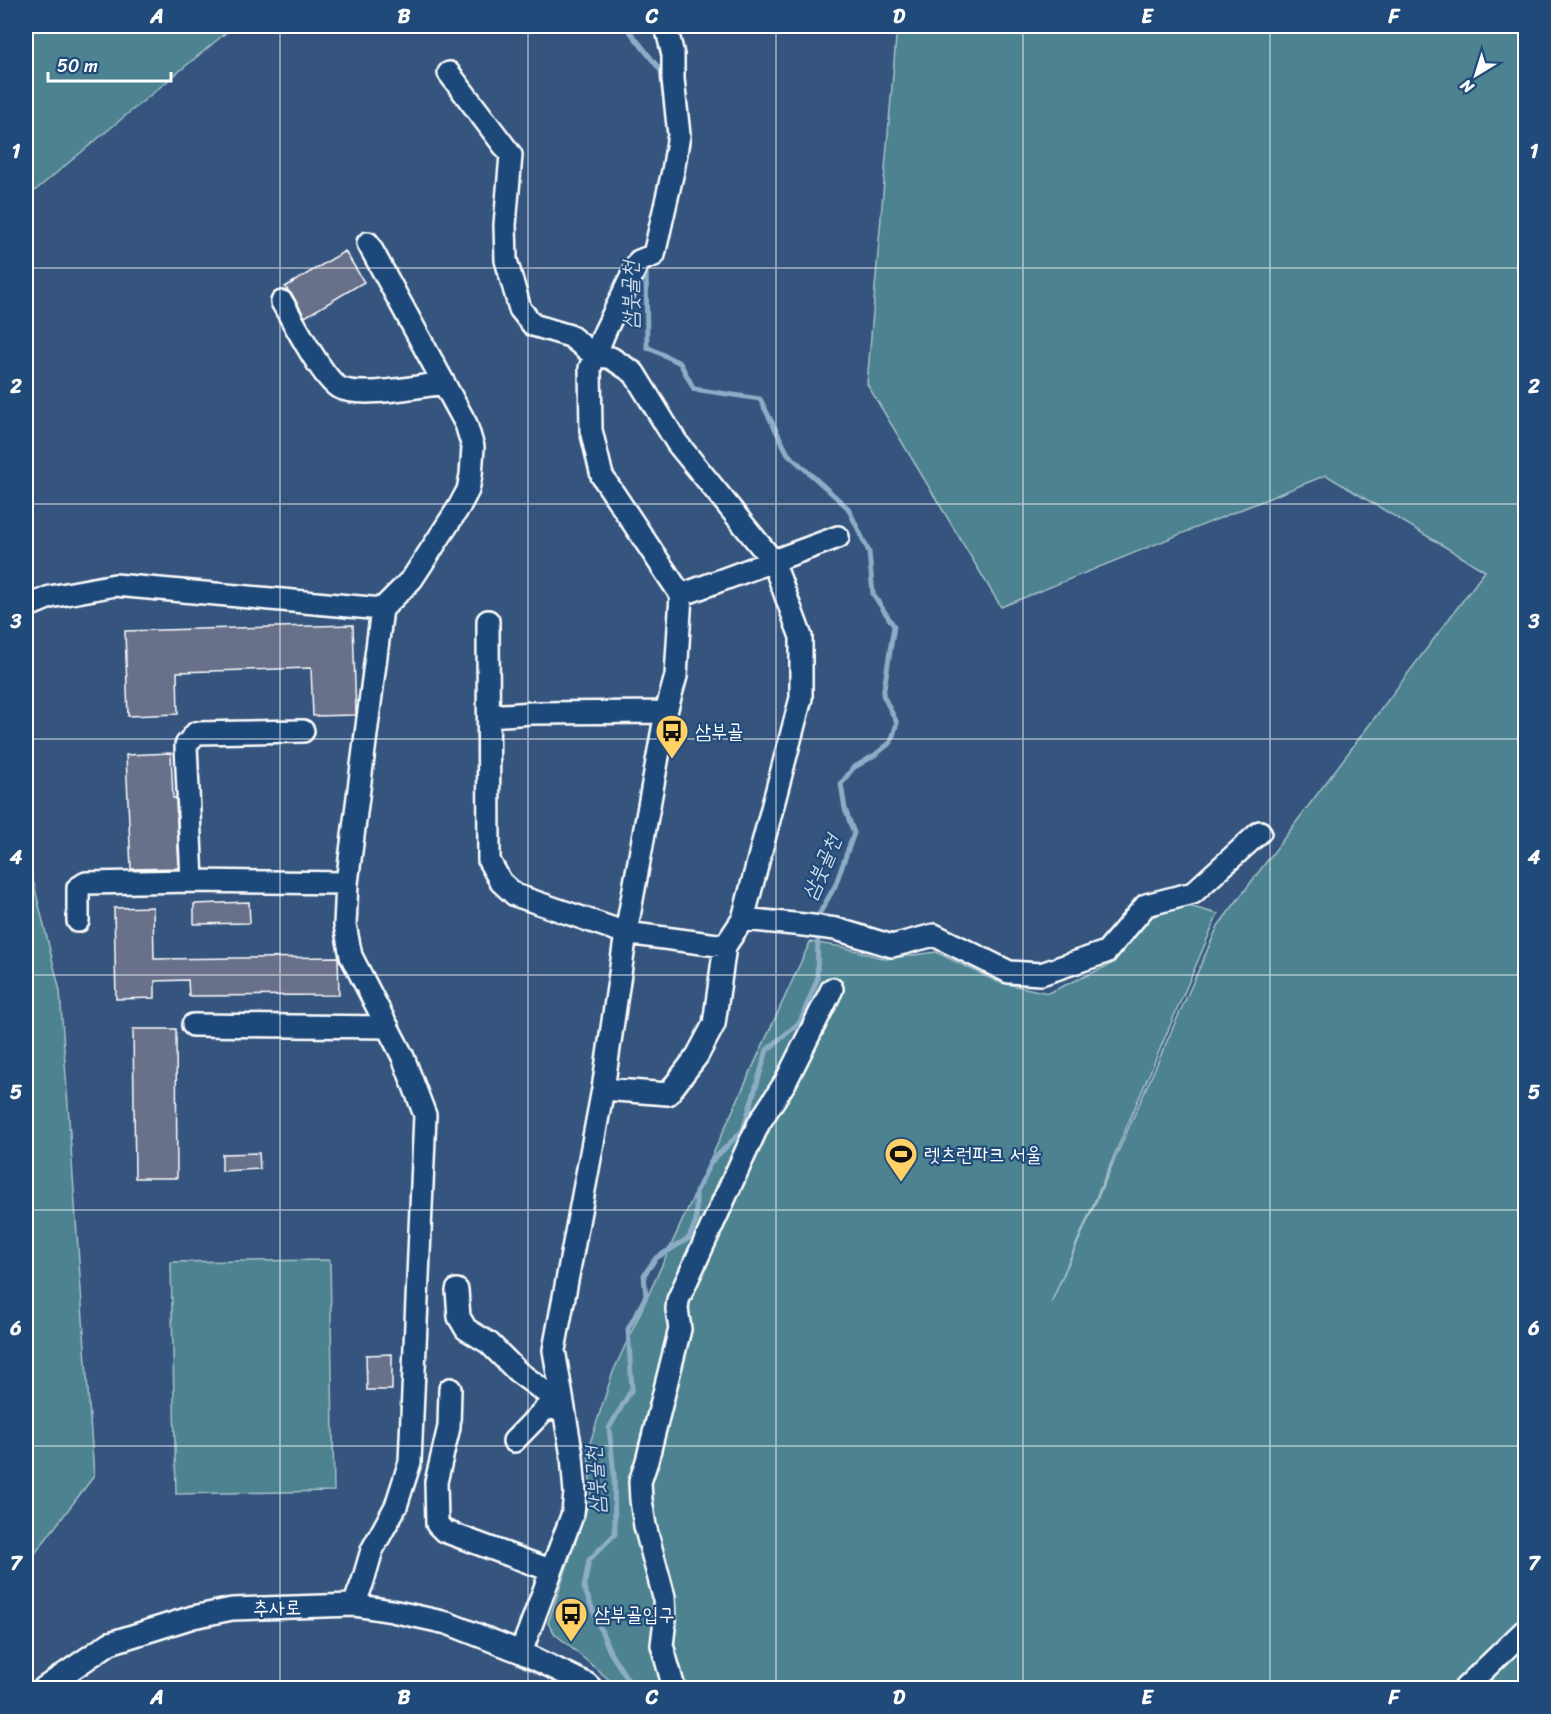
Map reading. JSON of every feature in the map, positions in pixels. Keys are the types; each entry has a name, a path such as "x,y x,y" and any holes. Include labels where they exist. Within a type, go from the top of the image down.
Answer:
{"street":[{"path":"520,1652 573,1513 575,1493 572,1456 554,1350 603,1089 626,933 666,712 676,676 681,595 602,476 591,430 590,368 594,355 646,258 673,171 679,135 673,55 666,26"},
{"path":"449,73 511,155 505,225 506,260 520,309 533,325 570,336 594,355 611,358 634,373 677,443 773,561 801,637 801,698 743,919 725,946 714,1024 697,1056 668,1094 603,1089"},
{"path":"354,1605 372,1550 396,1506 410,1462 425,1114 403,1057 351,956 345,925 347,883 382,609 412,579 468,489 473,447 466,424 368,243"},
{"path":"282,302 327,378 340,388 368,393 444,383"},
{"path":"681,595 838,537"},
{"path":"26,607 50,597 115,585 382,609"},
{"path":"488,621 489,861 501,882 515,895 626,933 725,946"},
{"path":"489,717 532,713 666,712"},
{"path":"192,881 186,745 196,733 303,731"},
{"path":"743,919 836,929 892,946 934,935 1009,972 1041,974 1106,952 1146,905 1193,893 1260,832"},
{"path":"78,921 78,888 86,883 192,881 347,883"},
{"path":"674,1689 662,1645 665,1620 664,1597 645,1526 640,1500 640,1482 680,1329 678,1300 759,1123 786,1081 832,989"},
{"path":"193,1025 388,1027"},
{"path":"458,1290 459,1317 466,1329 489,1343 518,1372 563,1405"},
{"path":"450,1389 449,1427 436,1482 437,1524 444,1532 550,1570"},
{"path":"514,1441 544,1410 563,1405"},
{"name":"추사로","path":"44,1689 110,1643 192,1617 232,1609 354,1605 447,1623 520,1652 587,1684 591,1689"},
{"path":"1465,1689 1526,1629"}],"green space":[{"path":"26,26 234,26 26,198"},
{"path":"897,26 1525,26 1525,1688 619,1688 555,1634 548,1623 591,1496 588,1449 613,1372 810,942 843,947 885,959 936,952 998,982 1048,993 1114,963 1139,921 1185,905 1218,914 1051,1303 1218,926 1485,571 1326,475 1001,607 867,384"},
{"path":"26,852 60,991 94,1476 26,1565"},
{"path":"330,1260 334,1491 176,1494 171,1262"}],"building":[{"path":"345,251 364,282 305,317 285,287"},
{"path":"353,625 356,715 313,716 311,668 177,672 178,714 128,716 125,631"},
{"path":"171,753 173,798 176,798 179,868 131,869 126,755"},
{"path":"249,902 250,923 194,924 194,904"},
{"path":"153,907 154,959 338,957 339,995 189,996 188,980 155,981 155,998 116,999 114,908"},
{"path":"133,1029 176,1029 177,1178 135,1178"},
{"path":"259,1153 260,1169 222,1171 222,1154"},
{"path":"392,1354 392,1390 367,1390 366,1355"}],"waterway":[{"name":"삼붓골천","path":"623,26 628,29 661,71 664,96"},
{"name":"삼붓골천","path":"646,264 647,347 680,363 694,389 760,399 788,454 848,508 869,552 873,594 894,626 883,695 897,723 891,742 853,768 841,784 845,809 854,833 835,886 818,916 818,922"},
{"name":"삼붓골천","path":"633,1688 610,1652 584,1588 589,1560 615,1534 614,1475 609,1428 632,1389 628,1329 646,1296 644,1275 656,1258 689,1238 696,1221 696,1192 711,1162 743,1130 767,1050 800,1022 817,980 818,932"}],"place":[{"name":"삼부골","path":"672,760"},
{"name":"렛츠런파크 서울","path":"901,1183"},
{"name":"삼부골입구","path":"571,1643"}]}
